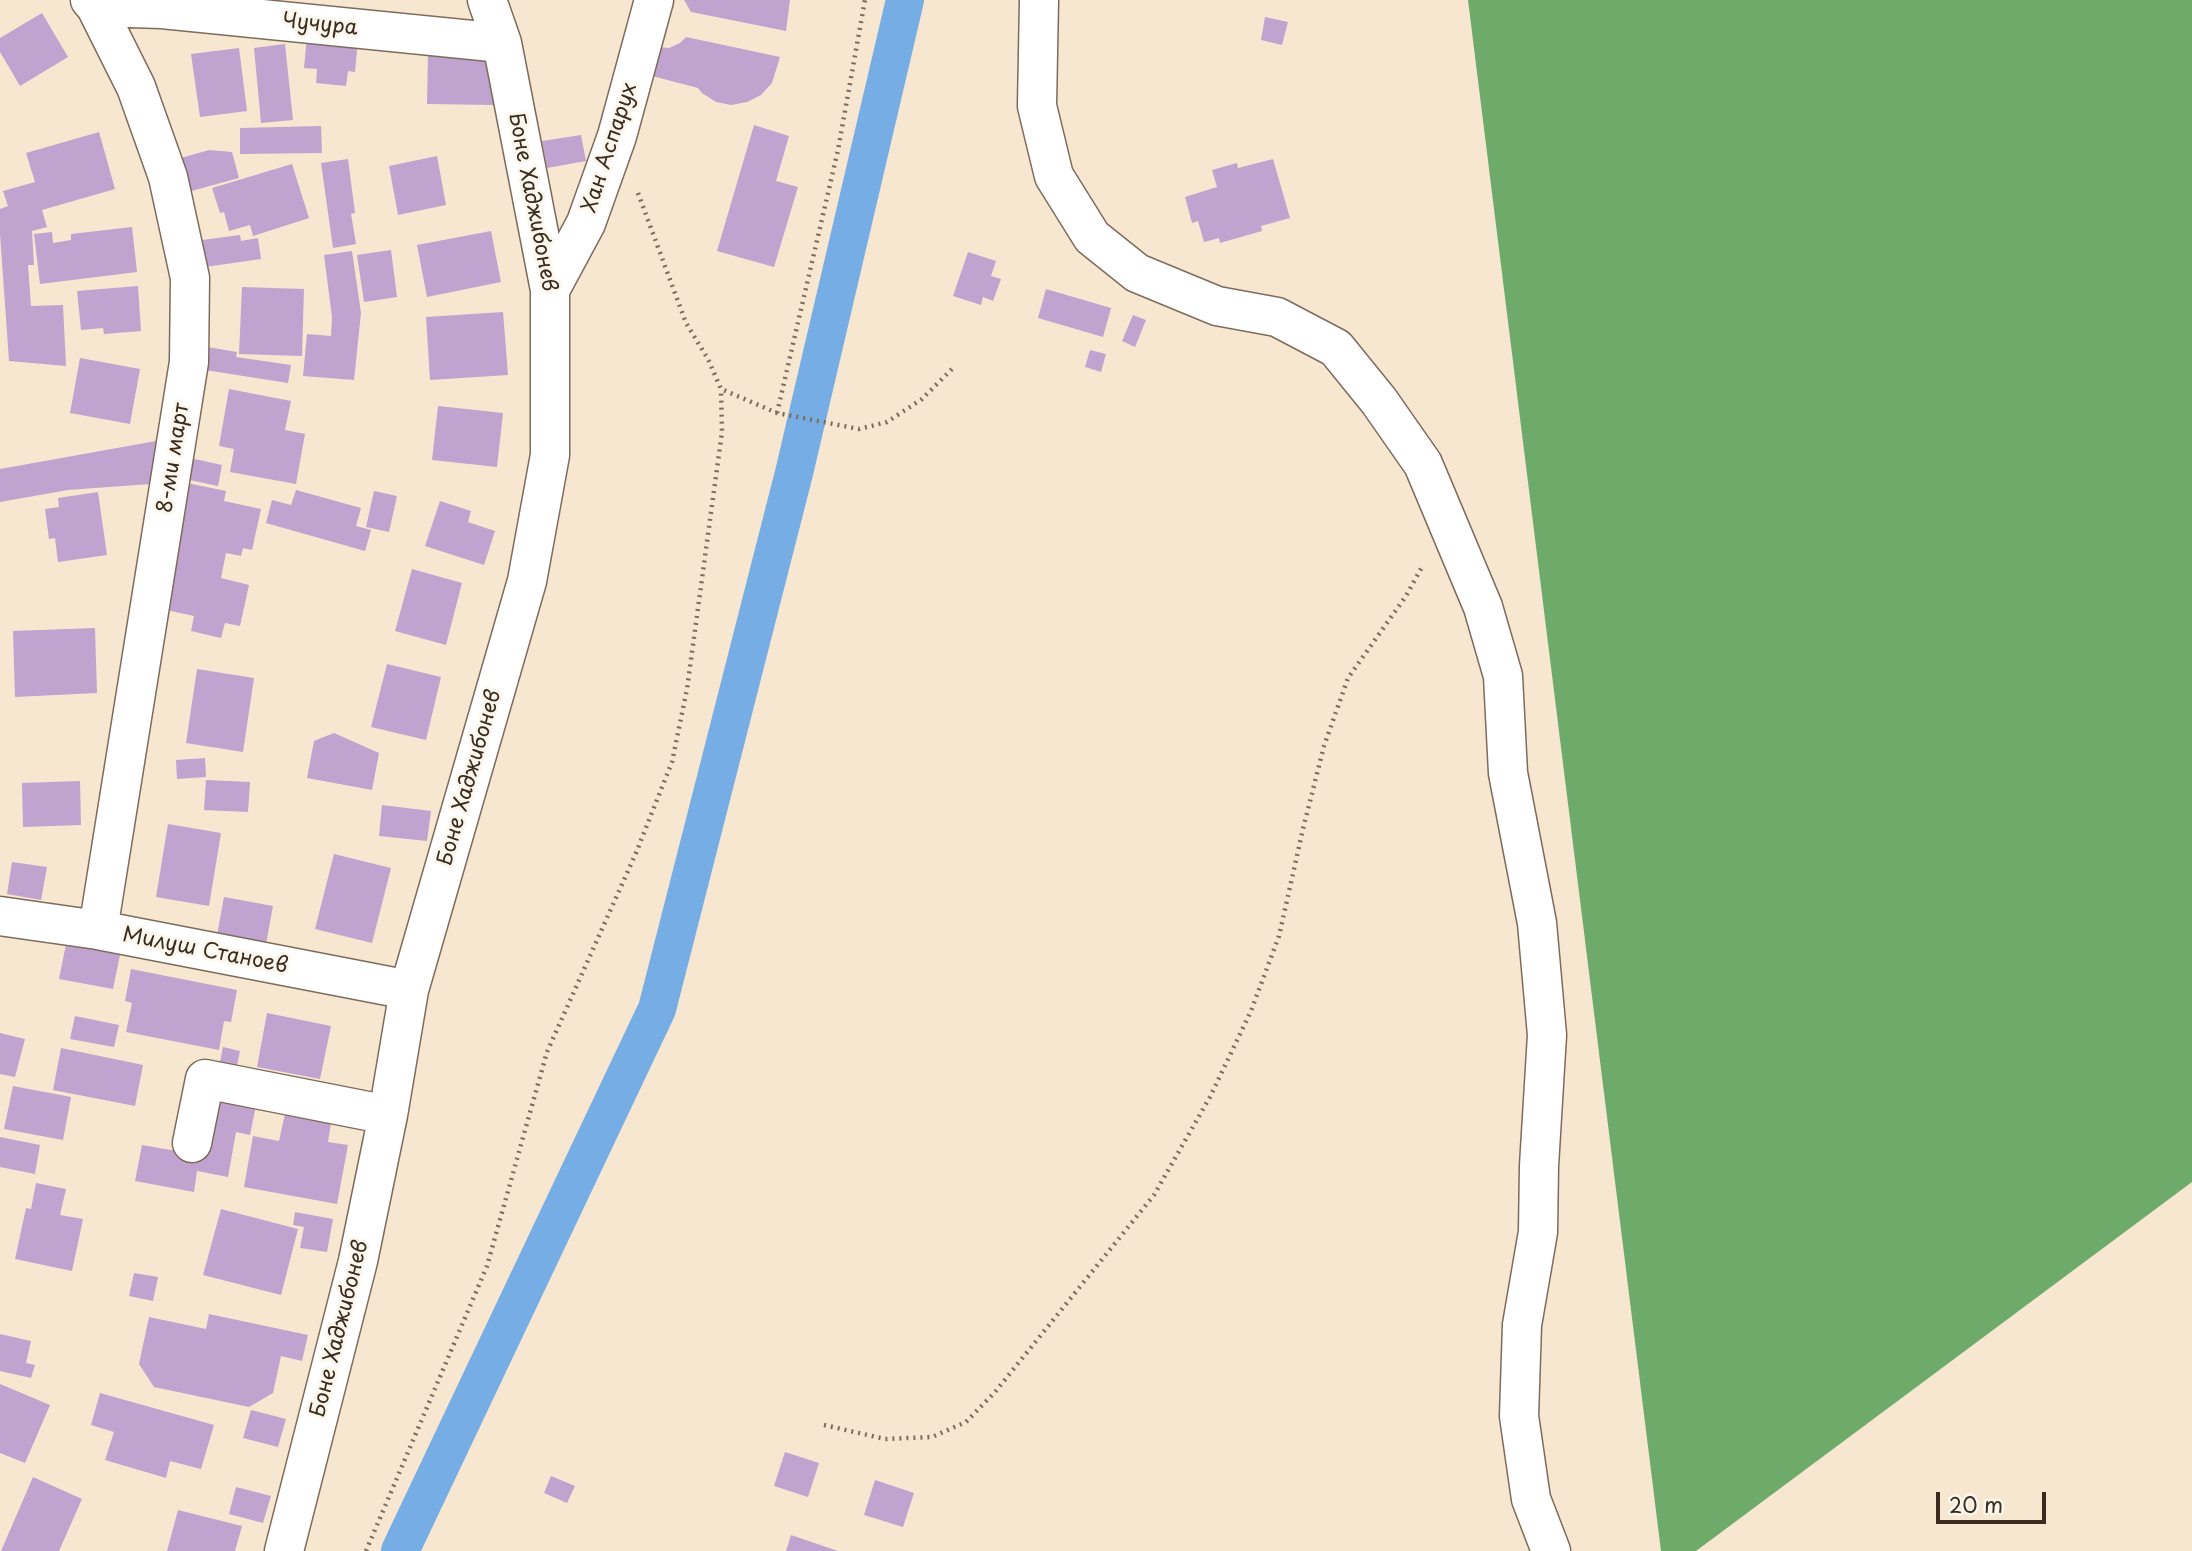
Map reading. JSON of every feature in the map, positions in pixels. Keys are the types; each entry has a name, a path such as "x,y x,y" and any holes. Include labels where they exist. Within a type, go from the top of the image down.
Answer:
{"street":[{"name":"Боне Хаджибонев","path":"284,1551 358,1261 388,1115 408,990 527,581 550,455 550,290 502,43 487,0"},
{"name":"Хан Аспарух","path":"550,290 586,223 617,136 654,0"},
{"path":"1039,0 1037,106 1054,176 1091,237 1137,273 1217,306 1277,317 1336,348 1379,401 1423,464 1483,607 1503,676 1508,773 1537,923 1547,1035 1538,1232 1522,1325 1518,1416 1531,1499 1551,1551"},
{"name":"Чучура","path":"93,4 502,43"},
{"name":"8-ми март","path":"93,4 136,87 168,177 190,278 189,362 97,930"},
{"name":"Милуш Станоев","path":"0,916 97,930 408,990"},
{"path":"192,1143 205,1079 388,1115"}],"path":[{"path":"777,413 838,150 865,0"},
{"path":"366,1551 487,1266 547,1052 636,853 672,762 687,689 722,432 721,389 708,359 686,323 617,136"},
{"path":"721,389 777,413 859,429 887,422 922,399 955,366"},
{"path":"824,1425 885,1439 932,1437 966,1422 995,1392 1154,1195 1210,1097 1251,1011 1279,936 1324,746 1348,678 1406,596 1447,521"}],"green space":[{"path":"1468,0 2192,0 2192,1182 1696,1551 1661,1551"}],"building":[{"path":"684,0 790,0 786,31 691,12"},
{"path":"42,13 68,57 20,86 0,52 0,38"},
{"path":"1265,17 1288,22 1282,45 1261,40"},
{"path":"307,36 358,40 355,72 348,71 346,86 316,83 317,69 304,68"},
{"path":"686,37 780,57 772,83 761,95 747,102 731,105 716,102 698,88 652,76 659,47 669,48"},
{"path":"285,44 293,120 261,123 254,48"},
{"path":"239,48 247,111 200,117 191,54"},
{"path":"428,50 489,56 495,105 427,104"},
{"path":"754,125 789,136 776,181 798,187 774,267 717,251"},
{"path":"321,126 322,153 240,154 240,128"},
{"path":"99,132 115,189 42,210 47,227 32,231 34,265 28,265 31,306 63,305 66,366 9,361 0,234 0,209 8,206 3,191 35,182 26,153"},
{"path":"581,135 586,161 547,168 542,141"},
{"path":"209,150 232,152 239,178 184,193 174,160"},
{"path":"437,156 446,205 398,215 389,166"},
{"path":"348,159 355,213 351,214 356,244 333,248 321,163"},
{"path":"1273,159 1290,218 1261,226 1262,231 1220,243 1219,238 1204,242 1198,221 1192,223 1185,197 1217,187 1212,170 1237,163 1238,168"},
{"path":"292,164 309,218 253,236 250,225 229,231 224,212 220,213 212,188"},
{"path":"132,227 137,272 40,284 34,234 52,232 53,243 71,240 71,234"},
{"path":"491,231 501,282 427,297 417,245"},
{"path":"240,235 241,241 258,238 261,259 205,267 202,240"},
{"path":"391,250 397,297 364,302 357,255"},
{"path":"352,251 361,313 354,380 303,376 307,334 331,336 332,317 324,255"},
{"path":"968,252 996,261 991,276 1001,279 993,301 983,297 981,305 953,296"},
{"path":"138,286 141,331 104,334 103,328 81,330 77,291"},
{"path":"242,287 304,289 302,356 239,354"},
{"path":"1046,289 1111,308 1103,337 1038,318"},
{"path":"503,312 508,375 430,380 426,317"},
{"path":"1133,315 1146,320 1135,347 1122,341"},
{"path":"208,347 237,352 236,357 291,365 288,383 205,370"},
{"path":"1090,350 1106,354 1101,372 1085,367"},
{"path":"80,358 140,369 130,424 70,413"},
{"path":"229,389 291,401 285,430 305,434 296,484 230,472 234,449 219,446"},
{"path":"438,406 503,413 497,467 432,460"},
{"path":"156,441 150,484 68,490 0,502 0,469"},
{"path":"190,458 222,465 218,486 185,479"},
{"path":"187,483 226,491 224,501 261,509 252,550 243,548 241,556 226,553 221,578 249,585 240,626 225,623 221,638 191,631 194,616 166,610 180,544 175,543"},
{"path":"296,490 361,508 356,526 371,530 365,551 266,523 272,500 291,505"},
{"path":"374,491 397,496 389,532 366,527"},
{"path":"98,492 107,555 58,562 55,538 49,539 45,509 59,507 58,498"},
{"path":"440,501 471,511 468,522 495,531 484,565 425,546"},
{"path":"412,569 462,583 446,645 395,631"},
{"path":"95,628 97,693 15,697 13,631"},
{"path":"387,664 441,677 426,740 371,727"},
{"path":"197,669 254,678 243,752 186,743"},
{"path":"334,733 379,753 372,790 307,778 314,741"},
{"path":"205,758 206,777 177,779 176,760"},
{"path":"206,780 250,782 248,812 204,810"},
{"path":"80,781 81,825 23,827 22,783"},
{"path":"382,805 431,811 427,841 379,836"},
{"path":"168,824 221,833 209,906 156,897"},
{"path":"334,854 391,868 372,943 315,929"},
{"path":"12,862 47,867 41,900 7,894"},
{"path":"224,897 273,906 266,944 217,935"},
{"path":"66,944 120,955 113,989 59,979"},
{"path":"131,969 237,990 231,1022 224,1021 219,1050 126,1032 132,1003 125,1001"},
{"path":"267,1013 331,1026 320,1079 257,1067"},
{"path":"75,1016 119,1025 114,1047 70,1039"},
{"path":"0,1033 25,1039 15,1077 0,1074"},
{"path":"223,1047 240,1051 235,1076 218,1072"},
{"path":"61,1048 143,1065 135,1106 53,1090"},
{"path":"13,1086 71,1097 63,1140 4,1129"},
{"path":"213,1087 258,1095 250,1135 236,1132 228,1177 197,1171 194,1192 135,1181 142,1145 200,1155"},
{"path":"285,1114 331,1123 328,1142 348,1145 337,1204 244,1187 253,1136 279,1141"},
{"path":"0,1137 40,1145 35,1174 0,1167"},
{"path":"36,1183 66,1189 60,1215 83,1219 72,1271 15,1259 26,1208 31,1209"},
{"path":"221,1209 298,1229 281,1295 203,1275"},
{"path":"295,1212 333,1219 327,1252 300,1248 304,1227 293,1225"},
{"path":"134,1273 158,1277 153,1301 129,1296"},
{"path":"209,1314 308,1335 302,1361 281,1356 273,1393 249,1407 154,1387 139,1364 149,1317 206,1329"},
{"path":"0,1334 31,1341 26,1363 35,1365 31,1378 0,1371"},
{"path":"0,1384 50,1405 25,1463 0,1453"},
{"path":"100,1393 214,1425 201,1469 170,1461 166,1478 105,1460 114,1432 91,1425"},
{"path":"251,1410 286,1419 278,1447 243,1438"},
{"path":"785,1452 819,1463 808,1497 774,1486"},
{"path":"551,1476 575,1486 567,1503 544,1493"},
{"path":"33,1477 82,1499 59,1551 1,1551"},
{"path":"875,1480 914,1493 903,1527 864,1515"},
{"path":"236,1487 271,1496 263,1523 229,1514"},
{"path":"178,1510 242,1526 235,1551 167,1551"},
{"path":"791,1535 838,1551 786,1551"}],"waterway":[{"path":"400,1551 657,1009 794,473 905,0"}]}
